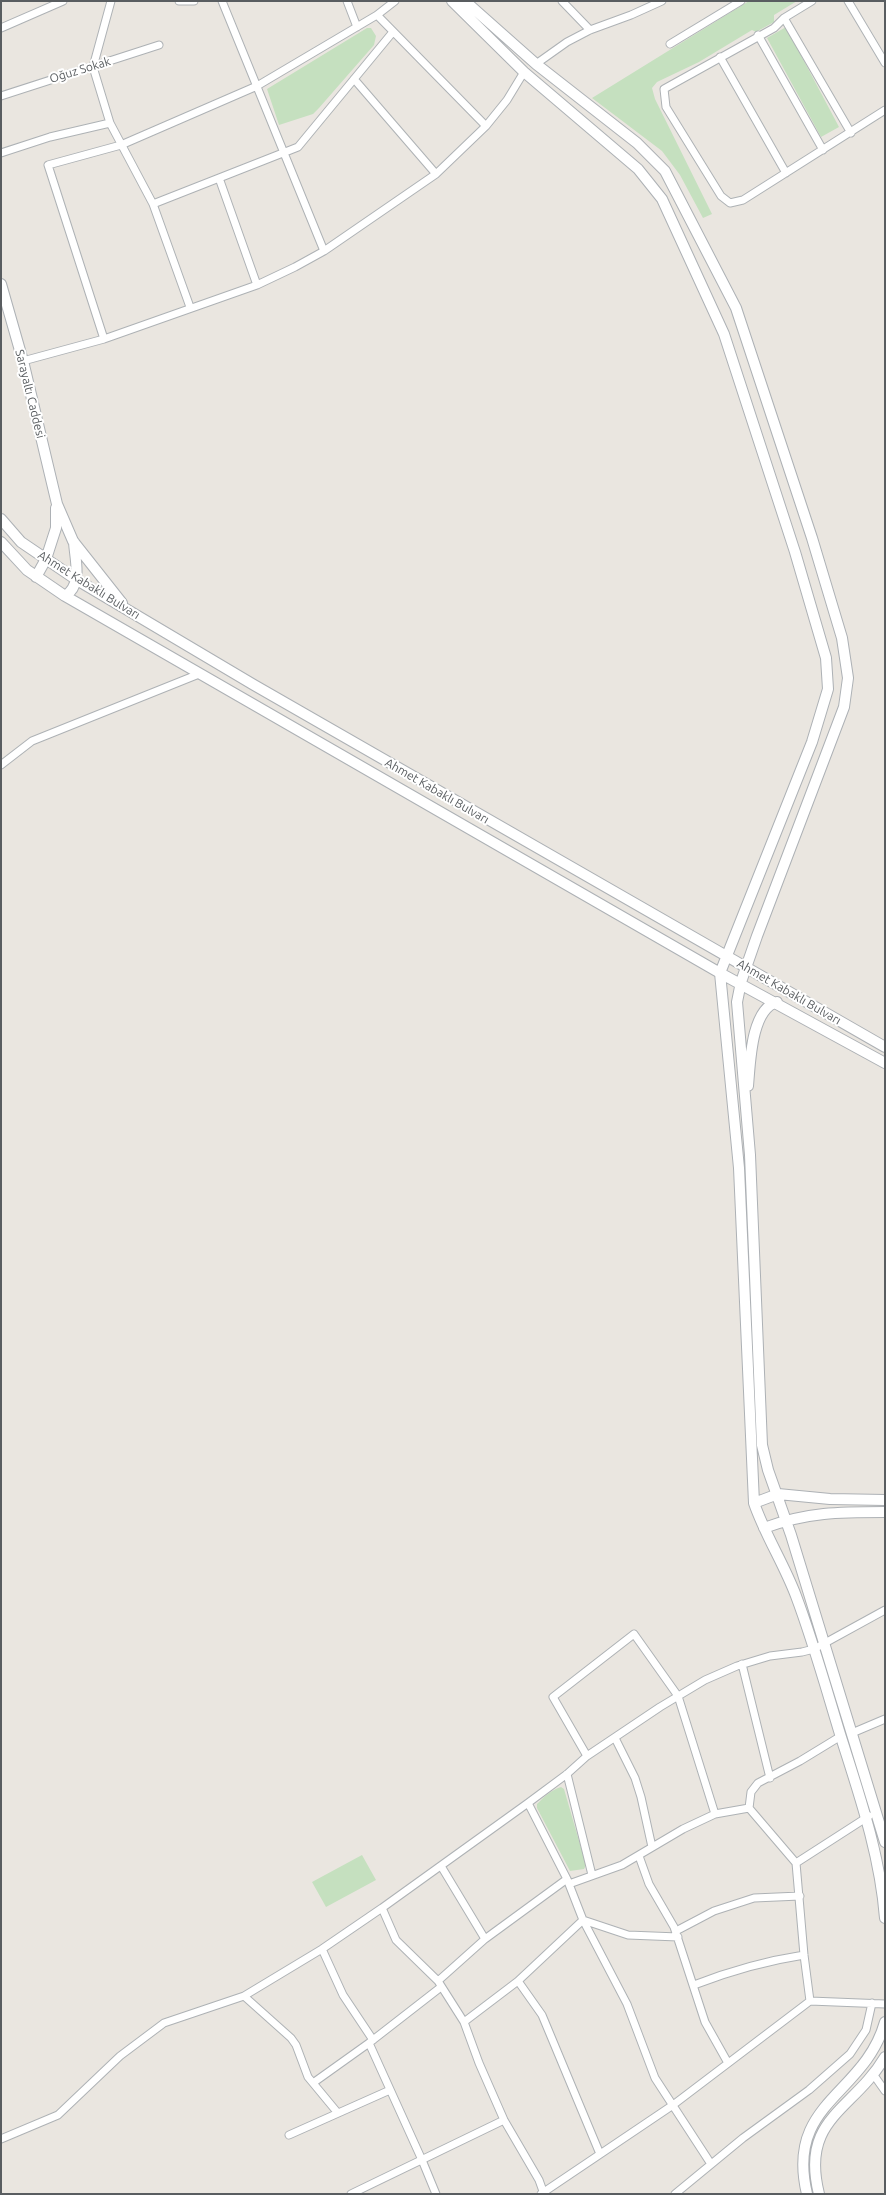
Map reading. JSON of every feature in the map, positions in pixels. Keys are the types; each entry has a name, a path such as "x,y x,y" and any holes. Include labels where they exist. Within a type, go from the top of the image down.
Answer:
{"street":[{"path":"1,28 63,1"},
{"path":"111,1 93,67 110,123 153,204 190,308"},
{"path":"179,1 194,1"},
{"path":"222,1 324,251"},
{"path":"347,1 357,27"},
{"path":"104,339 48,165 121,145 257,86 377,15 395,1"},
{"path":"452,1 524,72 638,169 662,199 724,334 795,552 826,658 828,689 812,742 720,972 739,1168 754,1503 796,1595 814,1648 877,1862 885,1918"},
{"path":"465,1 536,64 637,143 665,171 736,308 842,638 848,678 844,707 760,927 741,982 737,1002 750,1164 762,1445 768,1470 787,1520 885,1842"},
{"path":"562,1 590,30"},
{"path":"536,64 567,42 590,30 662,1"},
{"path":"812,1 784,18 774,28 758,35 664,90 666,107 725,201 730,203 743,200 885,110"},
{"path":"848,1 885,63"},
{"path":"670,44 739,2"},
{"path":"377,15 392,33 486,126"},
{"path":"784,18 851,133"},
{"path":"153,204 298,147 392,33"},
{"path":"758,35 823,150"},
{"name":"Oğuz Sokak","path":"1,96 159,45"},
{"path":"720,57 786,173"},
{"path":"22,361 104,339 256,285 324,251 436,174 486,126 508,100 524,72"},
{"path":"354,79 436,174"},
{"path":"1,153 50,137 110,123"},
{"path":"219,178 256,285"},
{"name":"Sarayaltı Caddesi","path":"1,284 22,361 56,504"},
{"path":"56,504 74,541 126,608"},
{"path":"36,577 46,559 56,528 56,504"},
{"name":"Ahmet Kabaklı Bulvarı","path":"1,519 21,542 76,580 262,690 885,1047"},
{"path":"65,596 71,593 76,580 74,541"},
{"name":"Ahmet Kabaklı Bulvarı","path":"1,542 36,577 65,596 720,972 885,1063"},
{"path":"1,765 32,742 199,674"},
{"path":"746,1107 752,1044 765,1010 771,1004 777,1002"},
{"path":"754,1503 778,1494 830,1499 885,1500"},
{"path":"764,1528 787,1520 822,1513 885,1512"},
{"path":"1,2139 58,2115 120,2056 164,2023 244,1996 322,1949 528,1803 567,1774 587,1756 678,1696 705,1680 742,1664 770,1656 802,1652 825,1644 885,1610"},
{"path":"587,1756 553,1697 634,1634 678,1696 715,1814"},
{"path":"742,1664 770,1778"},
{"path":"852,1733 885,1719"},
{"path":"810,2001 796,1863 749,1808 751,1792 758,1783 770,1778 841,1736"},
{"path":"615,1738 635,1778 652,1847"},
{"path":"567,1774 592,1875"},
{"path":"528,1803 568,1881 583,1920 627,2004 655,2078 711,2164"},
{"path":"313,2083 371,2041 439,1984 485,1939 568,1881 592,1875 639,1856 652,1847 715,1814 749,1808"},
{"path":"796,1863 865,1818 876,1813"},
{"path":"639,1856 649,1884 677,1934 705,2022 728,2063"},
{"path":"440,1866 485,1939"},
{"path":"583,1920 628,1934 677,1934 714,1911 754,1898 800,1896"},
{"path":"382,1908 396,1940 439,1984 464,2022 479,2063 504,2120 543,2193 672,2106 810,2001 885,2004"},
{"path":"464,2022 518,1980 583,1920"},
{"path":"322,1949 343,1995 371,2041 390,2090 436,2194"},
{"path":"694,1985 727,1972 767,1961 804,1955"},
{"path":"518,1980 542,2015 600,2154"},
{"path":"244,1996 291,2038 313,2083 336,2112"},
{"path":"675,2194 743,2138 809,2090 850,2054 866,2030 872,2003"},
{"path":"807,2194 804,2181 803,2154 812,2126 826,2104 867,2060 885,2022"},
{"path":"819,2194 814,2171 817,2144 829,2120 873,2074 885,2057"},
{"path":"873,2074 885,2091"},
{"path":"288,2135 336,2112 390,2090"},
{"path":"350,2194 367,2191 422,2160 504,2120"}],"green space":[{"path":"749,1 797,1 774,15 774,22 756,32 752,30 699,62 657,82 652,88 655,99 712,214 703,218 680,175 662,151 592,98"},
{"path":"786,27 839,127 821,137 767,38"},
{"path":"367,28 371,28 376,36 374,45 319,108 313,114 279,125 267,89"},
{"path":"561,1787 564,1789 586,1865 584,1869 570,1871 537,1808 537,1804 545,1796"},
{"path":"362,1855 376,1880 326,1907 312,1882"}]}
